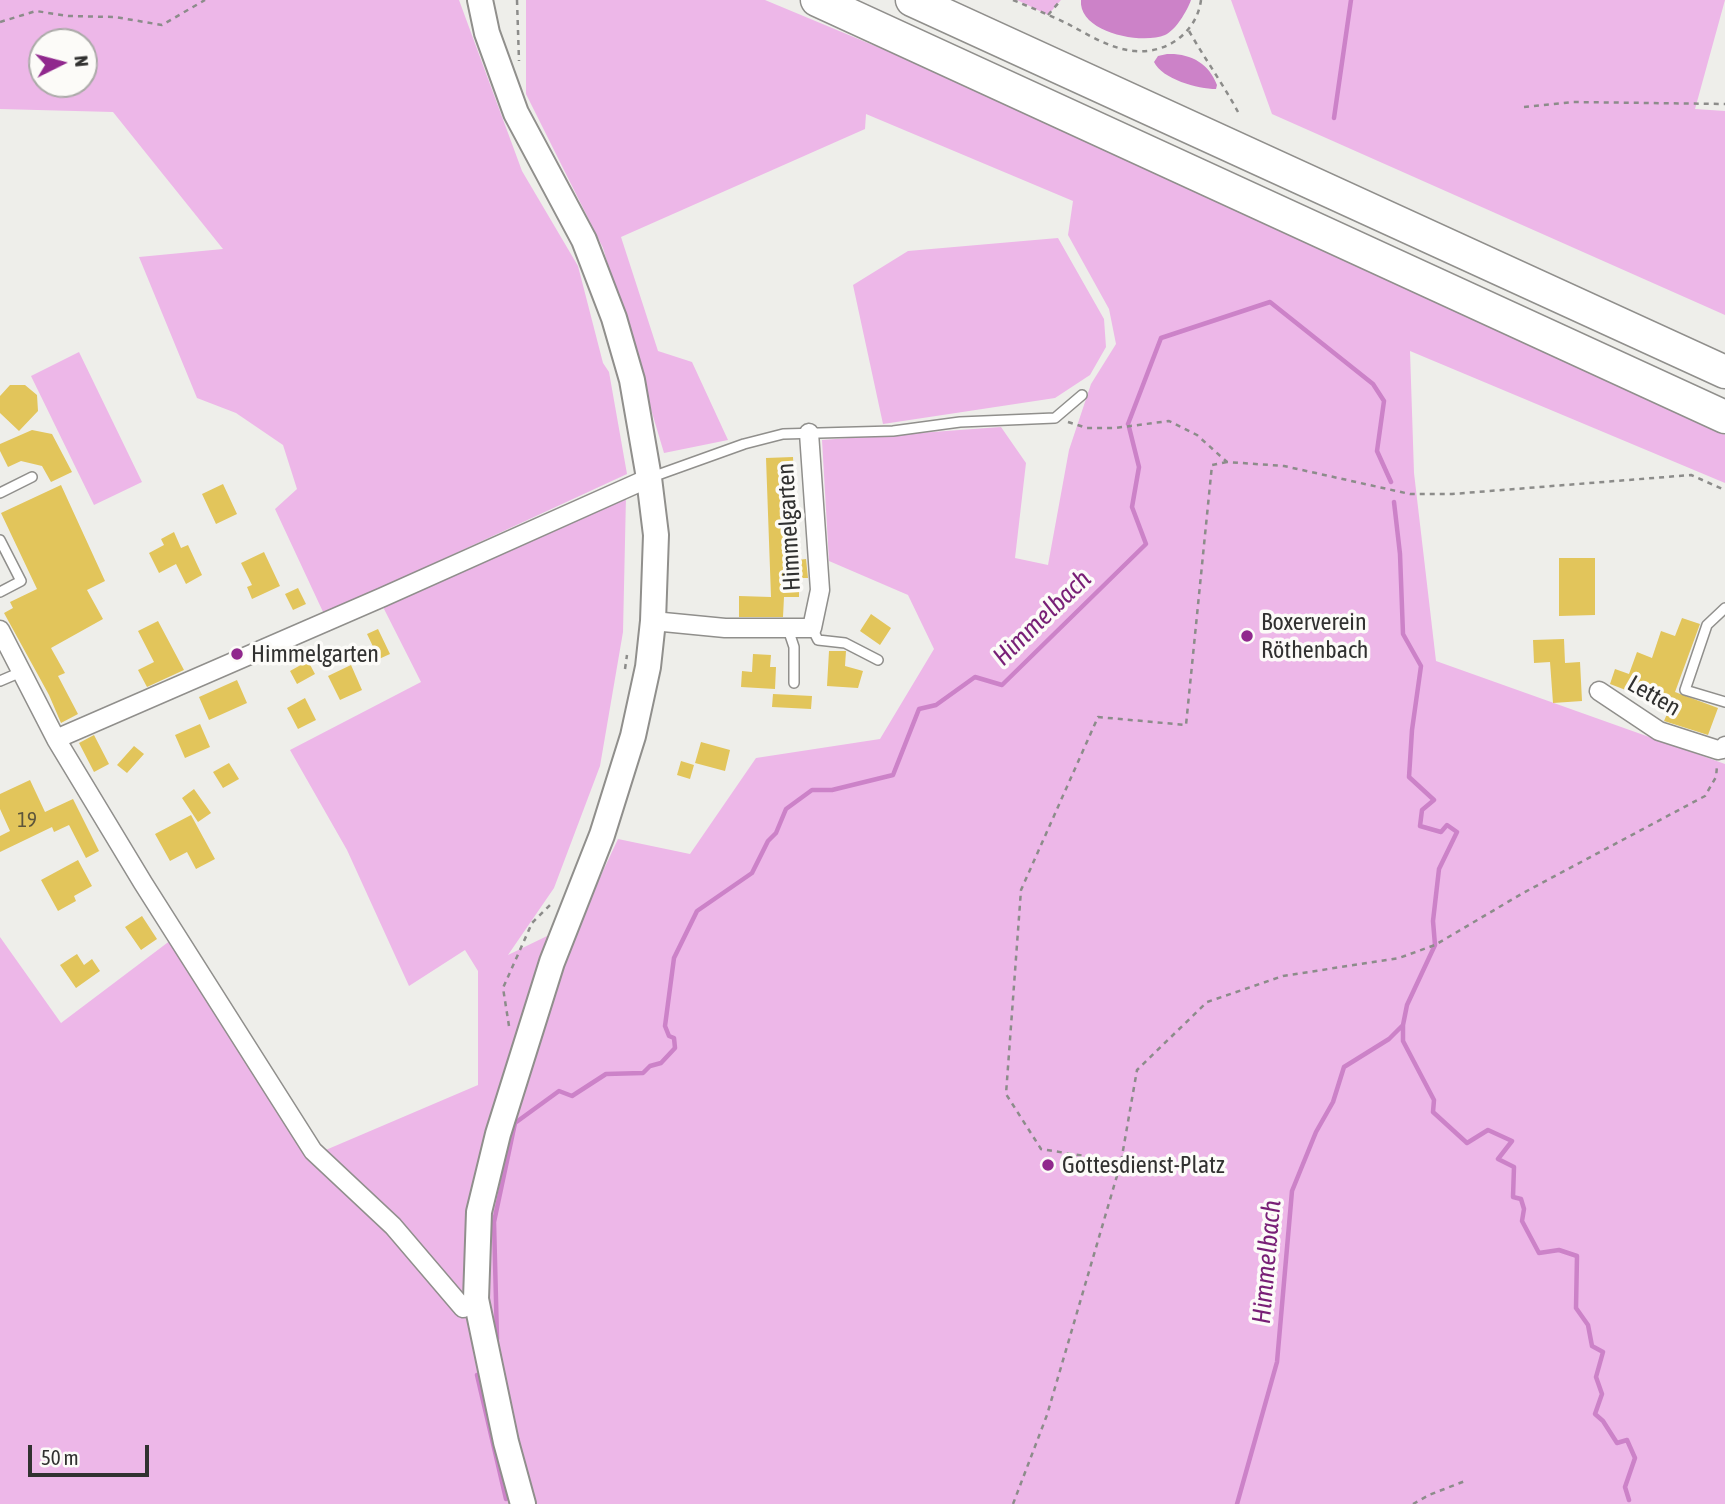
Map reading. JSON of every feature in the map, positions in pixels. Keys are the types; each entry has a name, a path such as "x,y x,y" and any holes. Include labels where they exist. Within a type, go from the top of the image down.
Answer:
{"highway":[{"path":"817,0 1725,417"},
{"path":"912,0 1725,372"}],"street":[{"path":"480,0 487,33 516,113 584,240 614,318 632,380 656,535 653,621 641,703 620,782 602,835 552,962 498,1135 479,1212 476,1299 506,1442 523,1504"},
{"name":"Himmelgarten","path":"809,433 820,590 812,628"},
{"path":"56,739 649,478"},
{"path":"653,621 725,628 812,628"},
{"path":"0,630 56,739 143,883 313,1151 393,1226 463,1308 476,1299"},
{"name":"Letten","path":"1598,691 1659,732 1721,748"}],"lane":[{"path":"649,478 744,444 783,434 893,431 960,422 1055,418 1082,395"},
{"path":"0,493 32,477"},
{"path":"0,540 21,581 0,592"},
{"path":"1725,608 1707,625 1685,690 1725,702"},
{"path":"812,628 818,640 845,643 878,660"},
{"path":"788,629 794,647 794,683"},
{"path":"0,681 21,672"}],"path":[{"path":"0,22 36,11 68,16 115,17 162,25 205,0"},
{"path":"1013,0 1108,45 1136,52 1174,43 1189,32 1201,0"},
{"path":"1048,15 1061,0"},
{"path":"1189,32 1238,112"},
{"path":"1524,107 1573,102 1725,104"},
{"path":"1055,418 1087,428 1115,428 1170,421 1197,435 1227,462"},
{"path":"1121,1162 1041,1149 1006,1094 1021,890 1098,717 1186,725 1212,465 1227,462 1284,466 1410,495 1691,475 1725,490"},
{"path":"1013,1504 1047,1415 1121,1162 1137,1070 1207,1002 1283,976 1399,958 1435,945 1523,893 1704,796 1716,777 1721,748"},
{"path":"1413,1504 1465,1481"}],"shaded area":[{"path":"0,0 459,0 522,171 578,266 603,363 609,372 627,474 324,614 275,509 297,489 283,445 236,413 197,398 139,257 223,249 113,112 0,109"},
{"path":"526,0 765,0 892,53 1725,435 1725,483 1410,351 1414,473 1436,661 1725,764 1725,1504 0,1504 0,937 61,1023 171,940 321,1152 478,1085 478,971 465,950 409,986 347,850 290,750 421,682 381,603 626,496 623,632 600,766 554,888 508,955 580,920 618,839 690,854 756,758 880,739 934,649 908,595 829,561 822,440 1001,427 1026,463 1015,558 1048,565 1069,450 1091,384 1116,344 1109,309 1068,235 1073,201 866,114 865,129 621,237 658,351 692,362 728,440 664,453 603,248 526,94"},
{"path":"1017,0 1061,0 1048,15"},
{"path":"1081,0 1191,0 1181,20 1169,33 1154,38 1141,38 1127,37 1100,28 1089,20 1083,11"},
{"path":"1231,0 1725,0 1695,109 1725,111 1725,315 1272,114"},
{"path":"1183,55 1204,65 1217,85 1216,89 1191,85 1172,78 1158,68 1154,62 1158,56"},
{"path":"1058,238 1104,319 1106,347 1090,375 1055,398 883,424 853,285 908,251"},
{"path":"79,352 142,482 94,505 31,376"}],"building":[{"path":"10,385 25,385 37,395 38,411 19,431 0,413 0,396"},
{"path":"32,430 52,434 72,472 51,482 42,466 21,461 8,467 0,451 0,444"},
{"path":"793,457 798,560 806,559 808,578 799,578 799,597 784,597 783,617 739,617 739,596 771,597 766,458"},
{"path":"223,484 237,514 216,524 202,494"},
{"path":"61,485 105,581 87,590 103,619 51,648 65,673 58,676 78,714 61,723 49,695 4,613 13,608 10,602 37,589 1,513"},
{"path":"174,532 181,548 188,545 202,575 186,584 176,564 159,573 149,553 164,545 161,539"},
{"path":"264,552 280,586 252,599 247,587 252,585 241,563"},
{"path":"1559,558 1595,558 1595,615 1559,616"},
{"path":"298,588 306,604 293,610 285,594"},
{"path":"871,614 891,628 880,645 860,631"},
{"path":"1682,618 1700,624 1675,692 1718,708 1708,735 1664,721 1670,707 1610,684 1615,669 1629,674 1637,652 1652,658 1661,631 1675,636"},
{"path":"158,621 184,670 147,687 138,670 154,662 138,631"},
{"path":"378,629 390,654 379,659 367,634"},
{"path":"1564,639 1565,663 1580,662 1582,701 1553,703 1550,662 1534,663 1533,640"},
{"path":"829,651 846,651 845,666 863,671 858,688 827,686"},
{"path":"753,654 771,655 770,667 776,667 775,689 741,687 742,671 752,672"},
{"path":"308,661 315,674 297,684 290,671"},
{"path":"351,665 362,690 340,700 328,676"},
{"path":"237,680 247,703 209,720 199,697"},
{"path":"773,694 812,696 811,709 772,707"},
{"path":"305,698 316,720 298,729 287,708"},
{"path":"200,724 210,747 185,758 175,735"},
{"path":"94,735 109,764 94,772 79,743"},
{"path":"701,742 730,750 725,771 695,763"},
{"path":"134,746 144,754 127,773 117,765"},
{"path":"681,761 694,765 690,779 677,775"},
{"path":"229,763 239,779 223,788 213,772"},
{"path":"30,780 45,812 73,799 99,851 86,858 69,825 54,832 52,827 0,852 0,836 10,831 0,809 0,794"},
{"path":"194,789 211,813 198,822 182,798"},
{"path":"191,815 215,859 196,869 187,852 170,861 155,834"},
{"path":"78,860 92,886 74,896 76,901 58,911 41,880"},
{"path":"142,916 157,939 141,950 125,927"},
{"path":"77,954 84,965 92,959 100,971 76,988 60,965"}],"waterway":[{"name":"Himmelbach","path":"1334,118 1351,0"},
{"name":"Himmelbach","path":"1128,424 1161,338 1270,302 1373,384 1384,401 1377,451 1391,482"},
{"name":"Himmelbach","path":"497,1339 494,1222 515,1123 559,1091 572,1096 606,1074 643,1073 650,1066 661,1063 675,1048 674,1038 669,1036 665,1026 674,958 697,911 752,873 768,841 776,833 786,809 812,790 832,790 893,775 919,709 936,705 975,677 1002,685 1146,544 1132,507 1139,467 1129,427"},
{"name":"Himmelbach","path":"1237,1504 1277,1362 1292,1191 1316,1132 1333,1102 1344,1067 1389,1039 1403,1025 1407,1005 1435,945 1433,921 1439,869 1457,832 1447,825 1441,832 1420,826 1422,810 1434,800 1409,777 1421,666 1403,634 1400,554 1394,502"},
{"path":"1403,1025 1403,1041 1434,1100 1433,1112 1467,1143 1488,1130 1512,1141 1498,1159 1514,1167 1513,1197 1521,1199 1524,1209 1522,1221 1539,1253 1559,1250 1577,1256 1576,1308 1588,1325 1592,1346 1603,1352 1596,1377 1602,1394 1595,1414 1603,1421 1617,1443 1627,1440 1635,1458 1625,1487 1629,1500"},
{"name":"Himmelbach","path":"477,1375 506,1499"}],"place":[{"name":"Boxerverein Röthenbach","path":"1247,636"},
{"name":"Himmelgarten","path":"237,654"},
{"name":"Gottesdienst-Platz","path":"1048,1165"}]}
